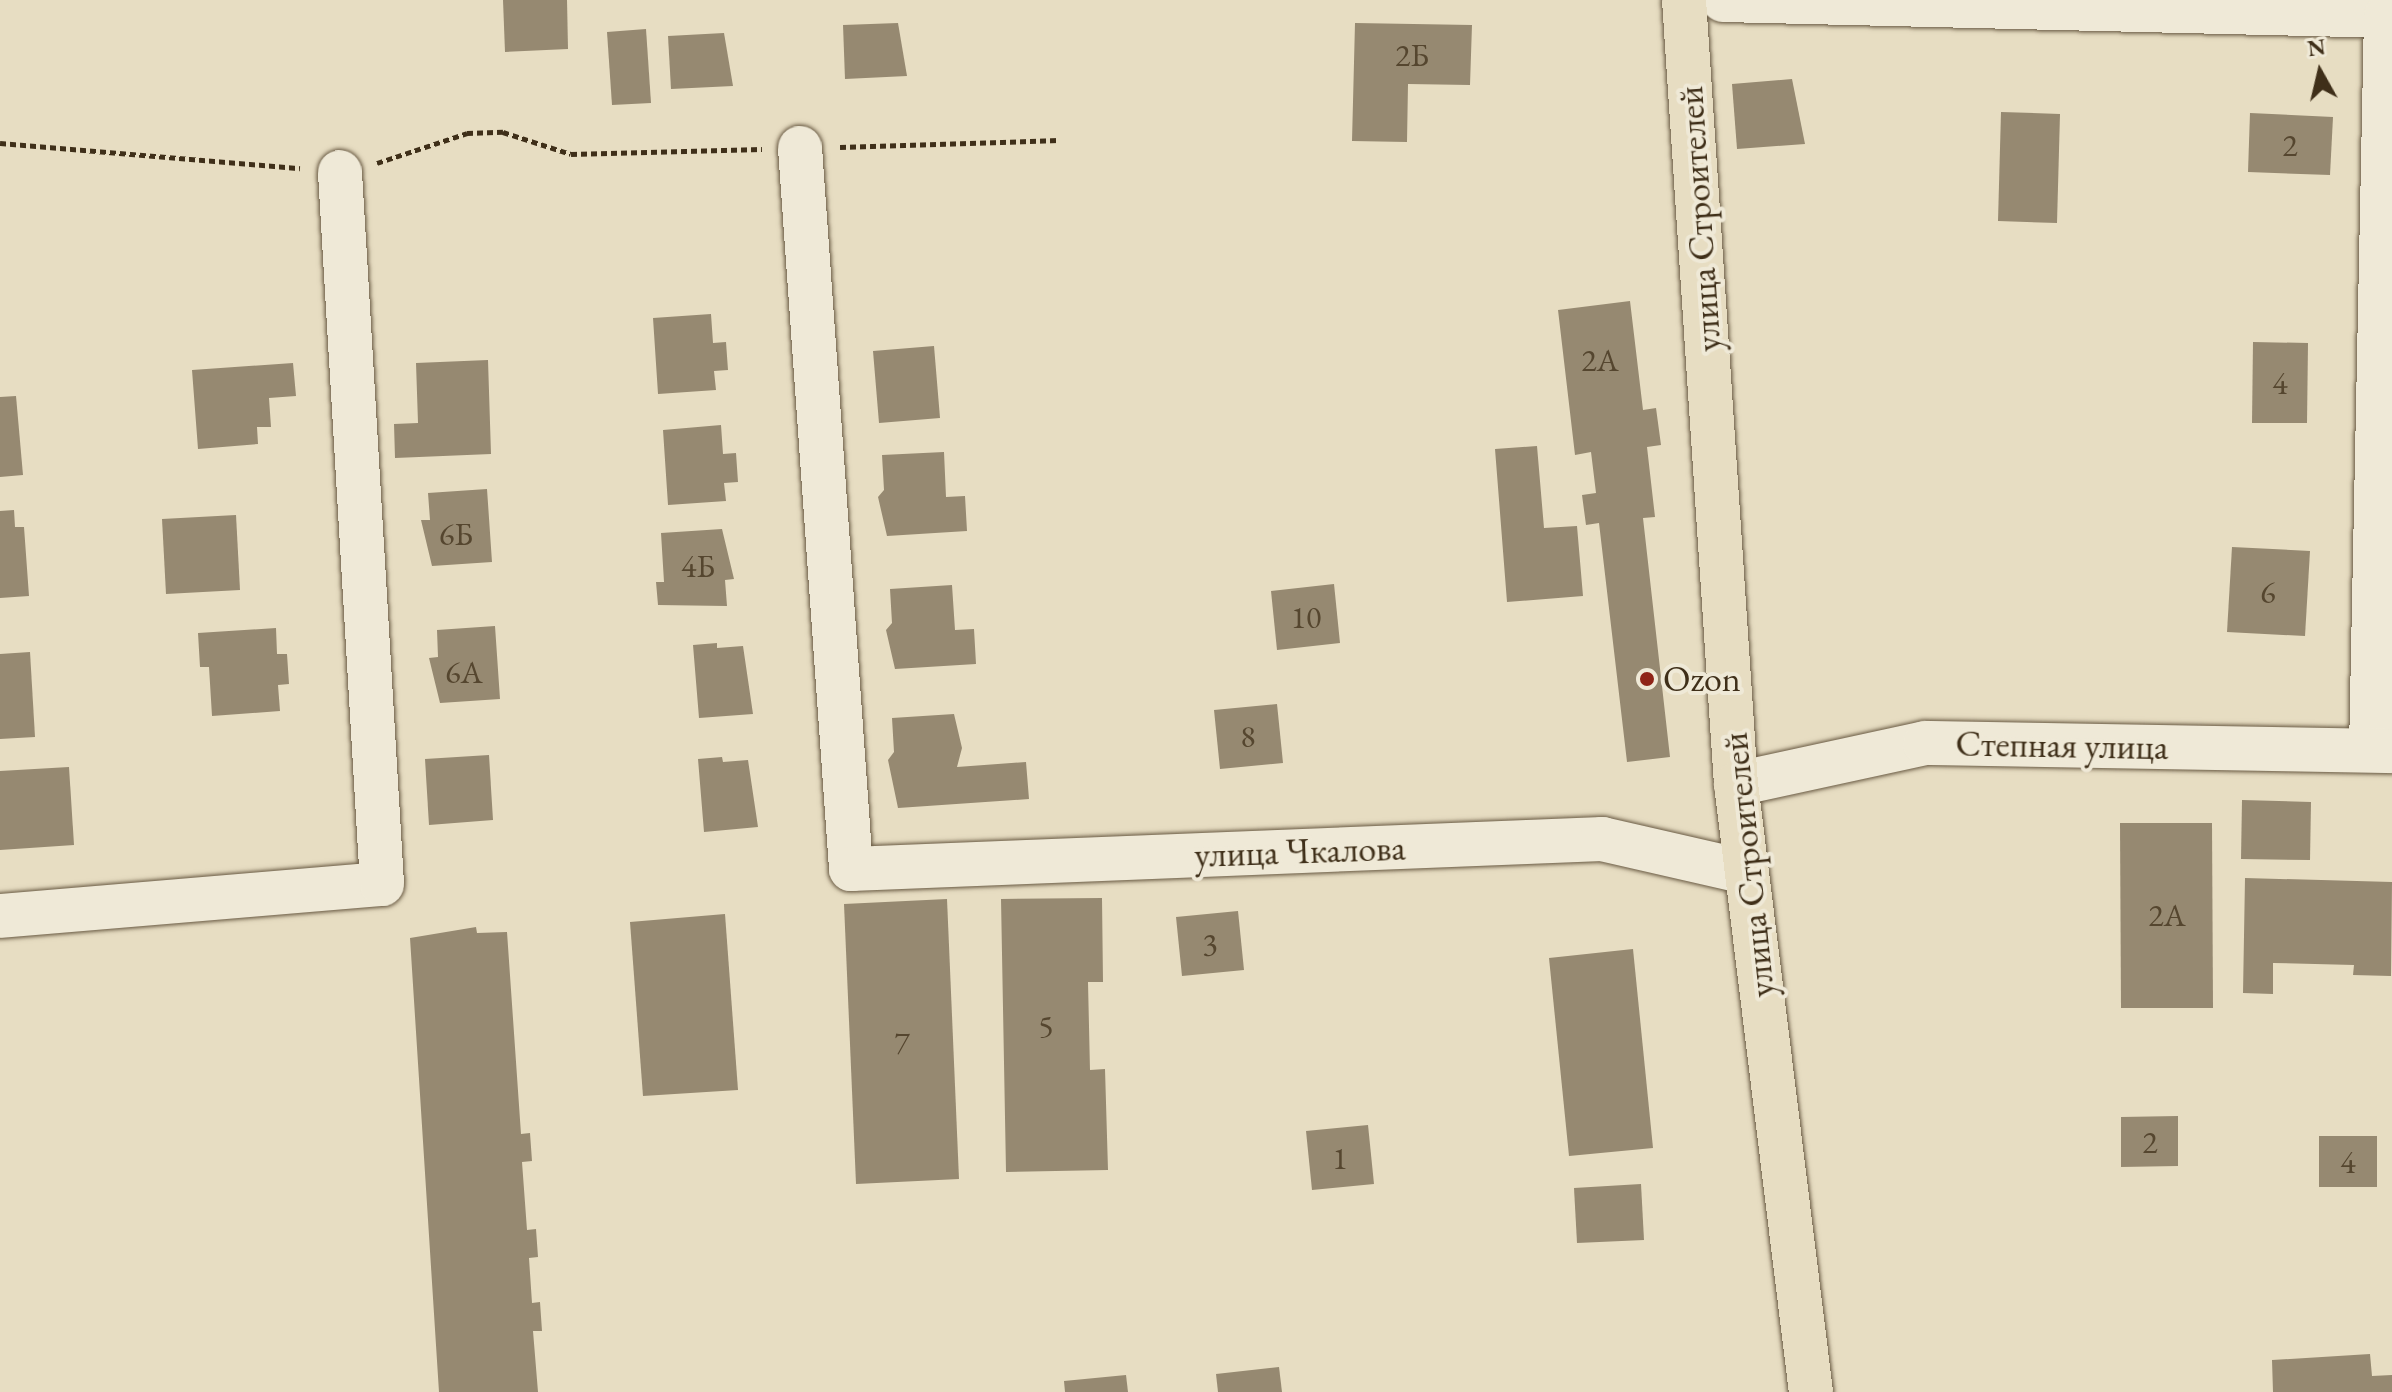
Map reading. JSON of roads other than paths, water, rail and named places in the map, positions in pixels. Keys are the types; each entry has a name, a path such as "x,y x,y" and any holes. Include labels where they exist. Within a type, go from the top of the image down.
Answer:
{"main road":[{"name":"улица Строителей","path":"1684,0 1736,784 1811,1392"}],"street":[{"path":"1723,0 2389,16 2381,750"},
{"name":"улица Чкалова","path":"800,148 851,869 1602,839 1746,872"},
{"path":"0,916 382,884 340,172"},
{"name":"Степная улица","path":"1736,784 1925,743 2381,750"}],"place":[{"name":"Ozon","path":"1647,679"}]}
